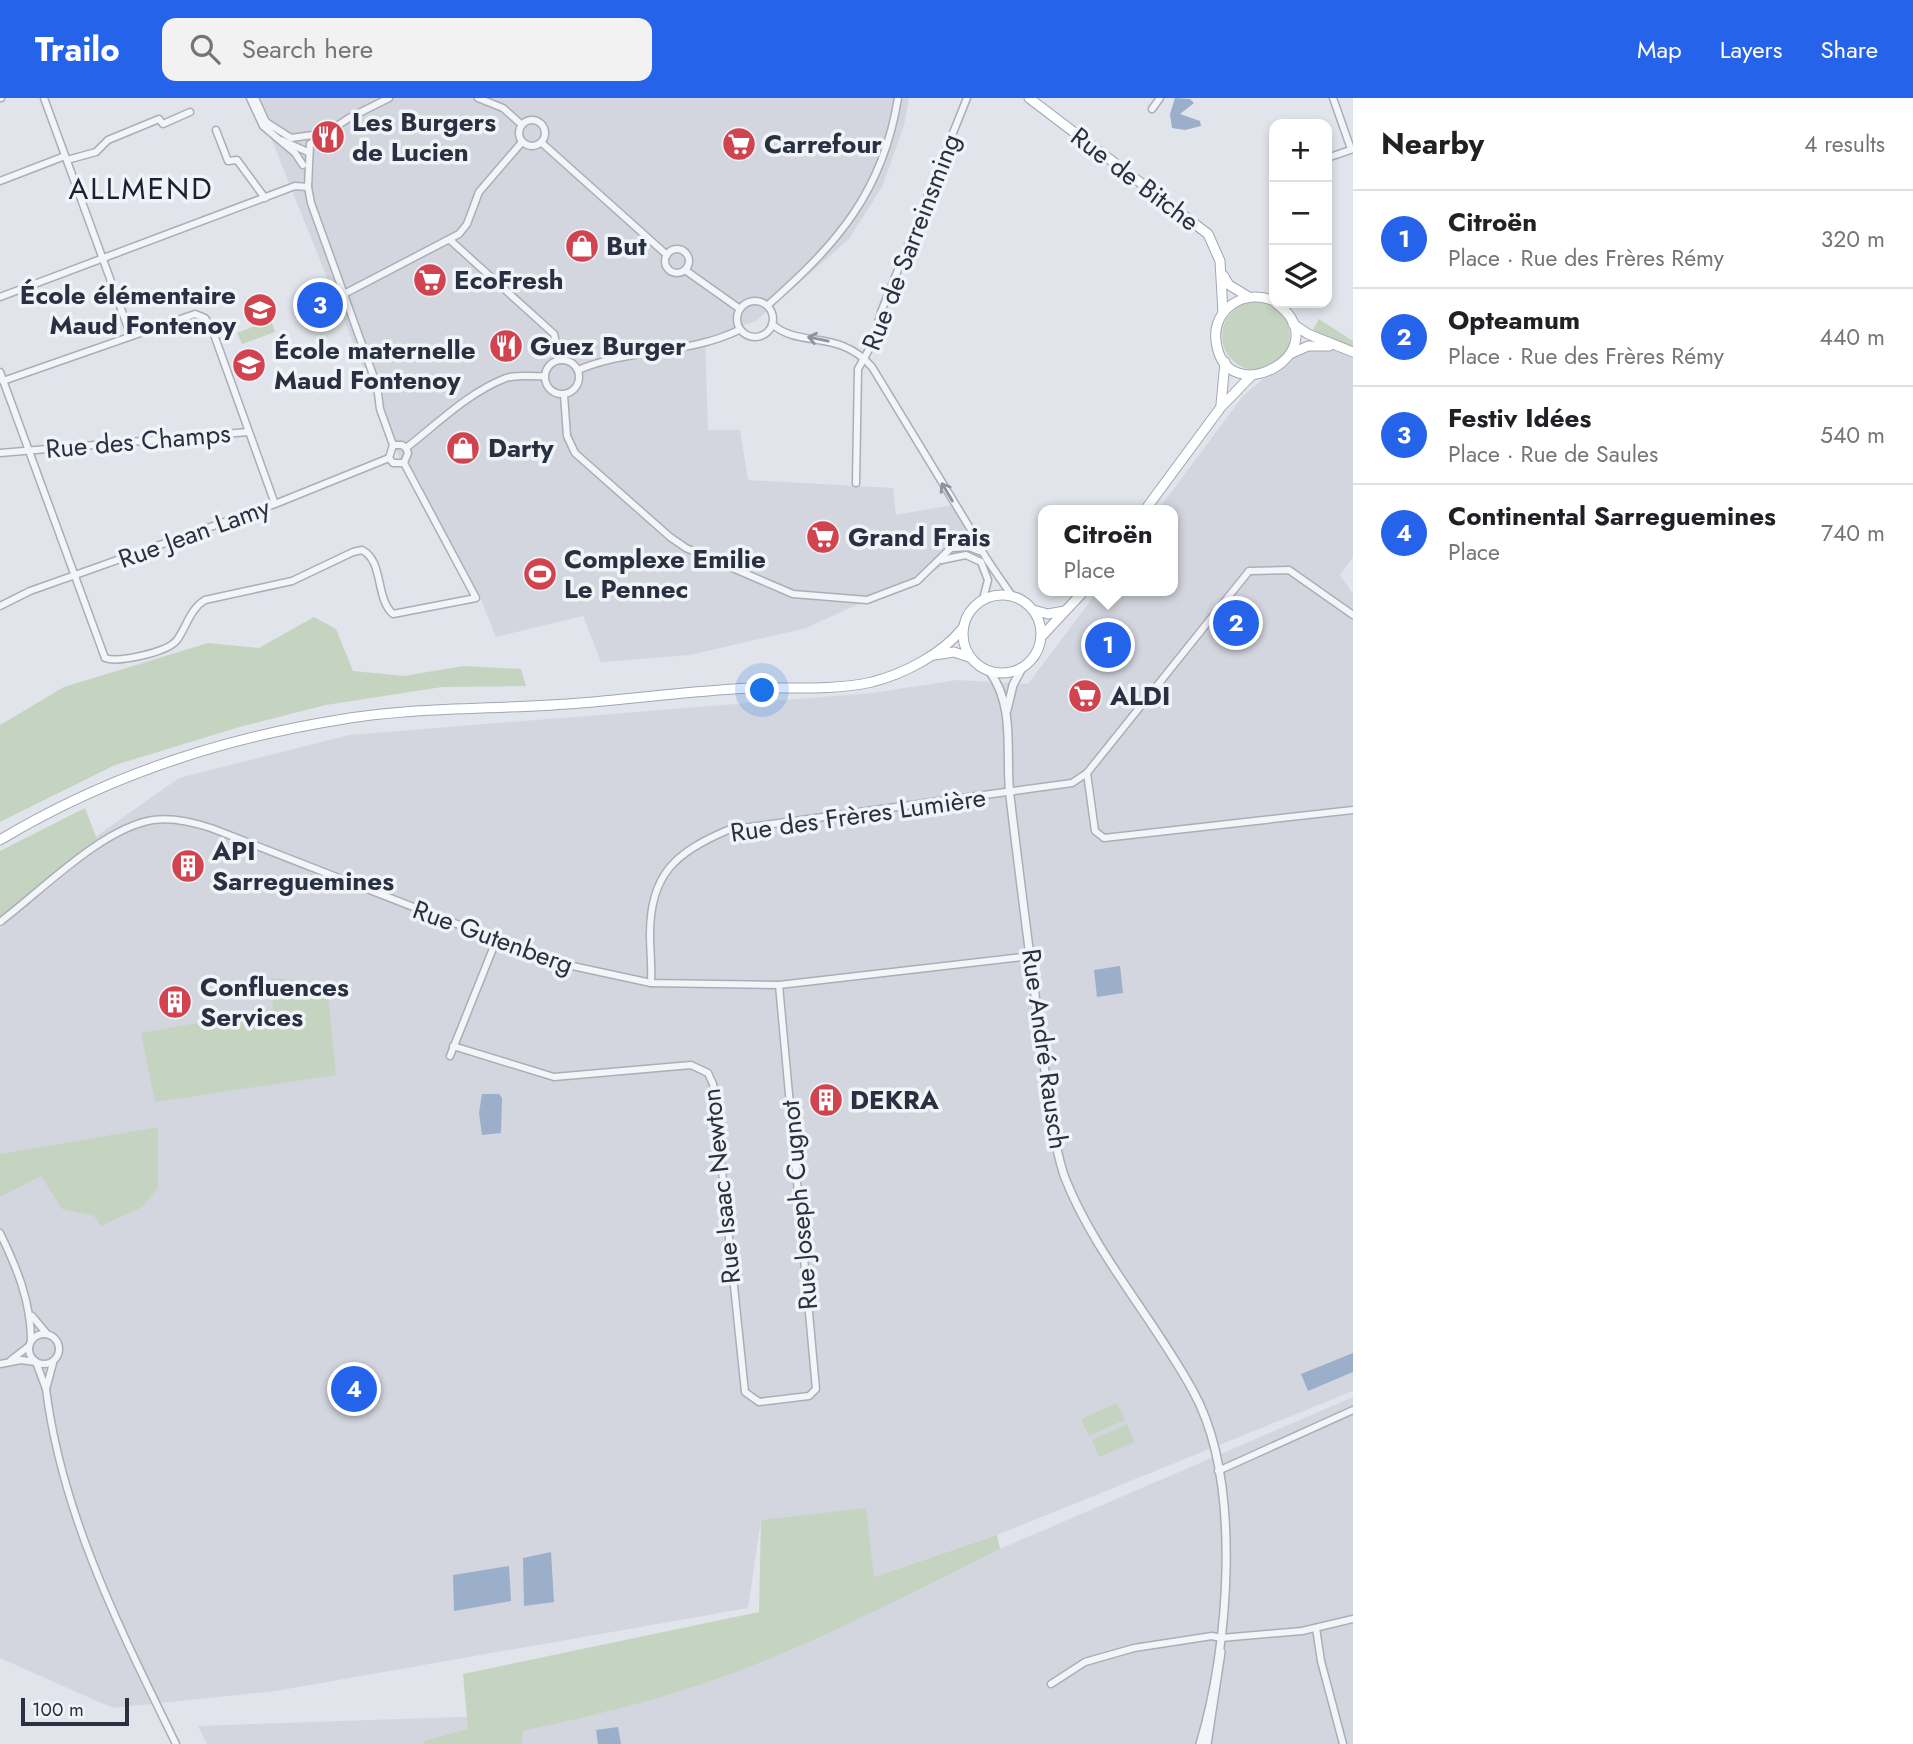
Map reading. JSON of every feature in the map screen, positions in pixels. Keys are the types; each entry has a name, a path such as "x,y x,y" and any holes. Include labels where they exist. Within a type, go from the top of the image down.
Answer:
{"main road":[{"name":"Rue de Bitche","path":"1029,98 1208,234 1217,249 1222,273 1223,313"},
{"path":"1222,273 1230,285 1249,297 1269,301"},
{"path":"1221,407 1225,362 1215,338 1223,313 1234,302 1249,297"},
{"path":"1282,308 1293,324 1294,339 1290,354"},
{"path":"1293,324 1333,346 1353,352"},
{"path":"1225,362 1238,371 1252,375 1274,370 1290,354 1308,346 1333,346"},
{"path":"1149,505 1221,407 1252,375"},
{"path":"969,657 963,644 962,629 969,612 983,599 1012,596 1033,610 1048,614 1065,611"},
{"path":"929,656 954,652 969,657 990,672 1006,673 1022,668 1033,658 1041,637 1079,596"},
{"path":"1033,610 1041,637"},
{"path":"0,840 72,802 164,764 225,744 302,726 418,711 581,703 732,689 851,685 884,678 929,656 962,629"}],"street":[{"path":"44,98 131,336"},
{"path":"250,98 263,127 295,153 303,165"},
{"path":"255,98 271,132 282,141 308,152"},
{"path":"389,98 321,134 310,144 308,187 311,203 377,386 380,409 393,445 388,458 393,463 404,463"},
{"path":"478,98 503,108 522,125"},
{"path":"768,305 811,267 853,217 876,176 894,127 898,98"},
{"name":"Rue de Sarreinsming","path":"967,98 864,358 979,543 979,551 994,566 1012,596"},
{"path":"1153,109 1160,98"},
{"path":"1332,156 1352,149 1333,98"},
{"path":"0,181 66,158 96,152 108,140 159,119 163,124 190,112"},
{"path":"530,120 541,123 546,130 542,143 530,146 522,142 519,135 522,125 530,120"},
{"path":"265,121 282,133 300,138 321,134"},
{"path":"216,130 228,161 237,160 265,198"},
{"path":"300,138 308,152"},
{"path":"345,294 450,240 467,224 479,192 522,142"},
{"path":"542,143 667,256"},
{"path":"0,297 295,186 308,187"},
{"path":"450,240 554,334 561,360"},
{"path":"676,250 685,253 688,260 685,270 679,273 670,271 666,265 667,256 676,250"},
{"path":"685,270 740,309"},
{"path":"578,370 612,356 704,344 739,330 755,338 766,334 772,324 773,313 768,305 754,301 740,309 736,318 739,330"},
{"path":"3,381 195,314 205,318 212,329 275,504"},
{"path":"772,324 783,333 824,339 864,358 858,369 856,483"},
{"path":"564,395 550,390 544,376 550,364 561,360 569,361 578,370"},
{"path":"564,395 576,387 578,370"},
{"path":"0,372 105,658 114,662 164,649 176,642 196,606 205,600 292,580 362,550 372,557 385,606 393,614 476,598 404,463 408,453 406,448 393,445"},
{"path":"406,448 471,397 506,378 523,375 544,376"},
{"path":"564,395 568,436 575,453 686,548 793,594 811,597 878,598 917,581 945,552 958,547 979,551"},
{"name":"Rue des Champs","path":"0,453 248,432"},
{"name":"Rue Jean Lamy","path":"0,606 275,504 388,458"},
{"path":"939,561 959,554 981,562 988,580 983,599"},
{"path":"1353,615 1289,570 1249,571 1087,773 1096,831 1104,838 1353,810"},
{"name":"Rue André Rausch","path":"1007,715 1010,695 1022,668"},
{"name":"Rue André Rausch","path":"990,672 1003,693 1007,715 1010,793 1052,1126 1065,1177 1095,1235 1195,1393 1208,1426 1218,1471 1225,1551 1221,1640"},
{"name":"Rue des Frères Lumière","path":"651,983 651,902 665,870 697,843 728,830 1010,793 1072,783 1087,773"},
{"name":"Rue Gutenberg","path":"0,922 116,833 143,822 169,819 211,828 554,962 651,983 779,985 1031,957"},
{"path":"450,1056 496,941"},
{"name":"Rue Joseph Cugnot","path":"779,985 816,1388 809,1396 784,1399"},
{"name":"Rue Isaac Newton","path":"453,1046 554,1077 691,1065 708,1073 713,1084 742,1381 745,1392 759,1402 784,1399"},
{"path":"0,1233 19,1273 29,1312 30,1355 36,1362 46,1389 59,1460 101,1588 176,1744"},
{"path":"29,1312 37,1325 58,1343 59,1353 46,1389"},
{"path":"3,1363 38,1335 48,1335"},
{"path":"3,1363 36,1362 45,1365 54,1361"},
{"path":"1218,1471 1353,1410"},
{"path":"1051,1684 1085,1662 1134,1648 1212,1636 1221,1640 1316,1628 1353,1619"},
{"path":"1316,1628 1321,1661 1343,1744"},
{"path":"1200,1744 1221,1640"},
{"path":"1207,1744 1222,1660 1221,1640"}],"shaded area":[{"path":"255,98 909,98 904,125 882,187 849,239 756,321 705,338 708,430 740,430 748,480 893,488 896,515 957,504 986,540 908,586 867,600 806,628 690,655 601,662 583,616 496,637 480,597 399,457"},
{"path":"1324,327 1353,351 1353,557 1340,575 1353,594 1353,1391 997,1535 874,1577 761,1520 748,1608 276,1691 113,1708 0,1658 0,929 50,869 179,778 349,735 872,693 957,680 1028,684 1094,596 1178,596 1178,505 1162,505 1243,396"},
{"path":"1353,1397 1353,1744 207,1744 198,1726 607,1712 858,1618 1000,1549"}],"green space":[{"path":"1243,304 1269,304 1269,308 1275,308 1284,317 1289,329 1288,349 1280,360 1269,368 1243,368 1232,360 1224,349 1224,323 1232,312"},
{"path":"1319,319 1353,341 1353,346 1312,332"},
{"path":"271,320 275,332 242,344 237,333"},
{"path":"314,617 336,629 353,671 404,676 463,666 521,669 526,686 442,687 326,705 243,726 115,765 0,822 0,725 64,687 208,643 259,648"},
{"path":"85,808 98,842 0,919 0,851"},
{"path":"271,978 327,983 336,1075 155,1102 141,1033 273,1009"},
{"path":"158,1127 158,1188 142,1207 101,1226 94,1216 62,1209 41,1176 0,1197 0,1154"},
{"path":"1117,1403 1125,1420 1089,1436 1081,1419"},
{"path":"1127,1424 1135,1442 1099,1457 1092,1440"},
{"path":"866,1508 874,1577 997,1535 1000,1549 820,1637 685,1690 523,1731 522,1744 425,1744 424,1741 468,1729 463,1674 759,1612 761,1520"}],"water":[{"path":"1175,98 1190,99 1194,103 1180,114 1200,121 1201,126 1185,130 1172,128 1170,114"},
{"path":"1120,966 1123,993 1097,997 1094,970"},
{"path":"482,1094 499,1094 502,1098 501,1133 482,1135 479,1113"},
{"path":"1353,1353 1353,1372 1308,1391 1301,1374"},
{"path":"551,1552 554,1602 524,1606 523,1558"},
{"path":"509,1566 511,1601 454,1611 453,1575"},
{"path":"618,1727 621,1744 598,1744 596,1730"}],"place":[{"name":"Les Burgers de Lucien","path":"328,137"},
{"name":"Carrefour","path":"739,144"},
{"name":"But","path":"582,246"},
{"name":"EcoFresh","path":"430,280"},
{"name":"Festiv Idées","path":"320,305"},
{"name":"École élémentaire Maud Fontenoy","path":"260,310"},
{"name":"Guez Burger","path":"506,346"},
{"name":"École maternelle Maud Fontenoy","path":"249,365"},
{"name":"Darty","path":"463,448"},
{"name":"Grand Frais","path":"823,537"},
{"name":"Complexe Emilie Le Pennec","path":"540,574"},
{"name":"Opteamum","path":"1236,623"},
{"name":"Citroën","path":"1108,645"},
{"name":"ALDI","path":"1085,696"},
{"name":"API Sarreguemines","path":"188,866"},
{"name":"Confluences Services","path":"175,1002"},
{"name":"DEKRA","path":"826,1100"},
{"name":"Continental Sarreguemines","path":"354,1389"}],"district":[{"name":"ALLMEND","path":"141,189"}]}
